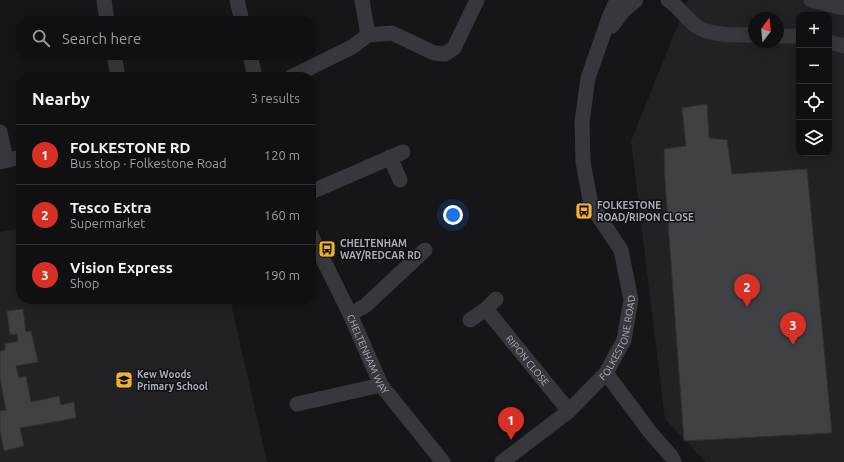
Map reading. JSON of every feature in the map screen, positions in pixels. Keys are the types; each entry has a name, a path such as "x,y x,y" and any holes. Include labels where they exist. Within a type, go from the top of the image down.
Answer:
{"street":[{"path":"104,0 107,16"},
{"path":"237,0 241,16"},
{"path":"362,0 368,35"},
{"path":"301,72 352,47 368,35 392,33 434,53 445,54 454,48 477,0"},
{"name":"FOLKESTONE ROAD","path":"502,462 569,412 606,373 624,340 631,300 621,250 591,205 583,162 582,122 588,78 604,36 610,15 617,0"},
{"name":"FOLKESTONE ROAD","path":"604,36 623,11 636,0"},
{"path":"668,0 696,26 705,31 734,35 748,35"},
{"path":"685,0 690,20"},
{"path":"811,0 844,8"},
{"path":"784,36 796,36"},
{"path":"832,43 844,46"},
{"path":"115,60 117,72"},
{"path":"251,60 255,72"},
{"path":"0,132 3,161 16,158"},
{"path":"316,190 396,154 400,180"},
{"path":"350,314 365,306 425,250"},
{"name":"CHELTENHAM WAY","path":"316,257 350,314 381,385 443,462"},
{"name":"RIPON CLOSE","path":"470,320 491,304 569,412"},
{"path":"606,373 650,432 671,456 674,462"},
{"path":"297,404 381,385"}],"shaded area":[{"path":"688,0 844,0 844,462 706,462 665,419 631,141"},
{"name":"Kew Woods Primary School","path":"16,229 16,304 231,304 267,462 0,462 0,232"}],"building":[{"path":"707,104 709,138 727,140 732,174 807,169 832,433 684,441 664,149 686,146 682,108"},
{"path":"23,309 26,332 31,331 38,362 16,366 19,378 26,376 31,402 59,396 61,405 74,402 76,418 20,428 24,446 4,451 0,431 0,411 6,410 0,380 0,351 5,350 5,344 18,341 17,334 10,335 7,311"}],"place":[{"name":"FOLKESTONE ROAD/RIPON CLOSE","path":"584,211"},
{"name":"CHELTENHAM WAY/REDCAR RD","path":"327,249"},
{"name":"Tesco Extra","path":"747,307"},
{"name":"Vision Express","path":"793,345"},
{"name":"Kew Woods Primary School","path":"124,380"},
{"name":"FOLKESTONE RD","path":"511,440"}]}
